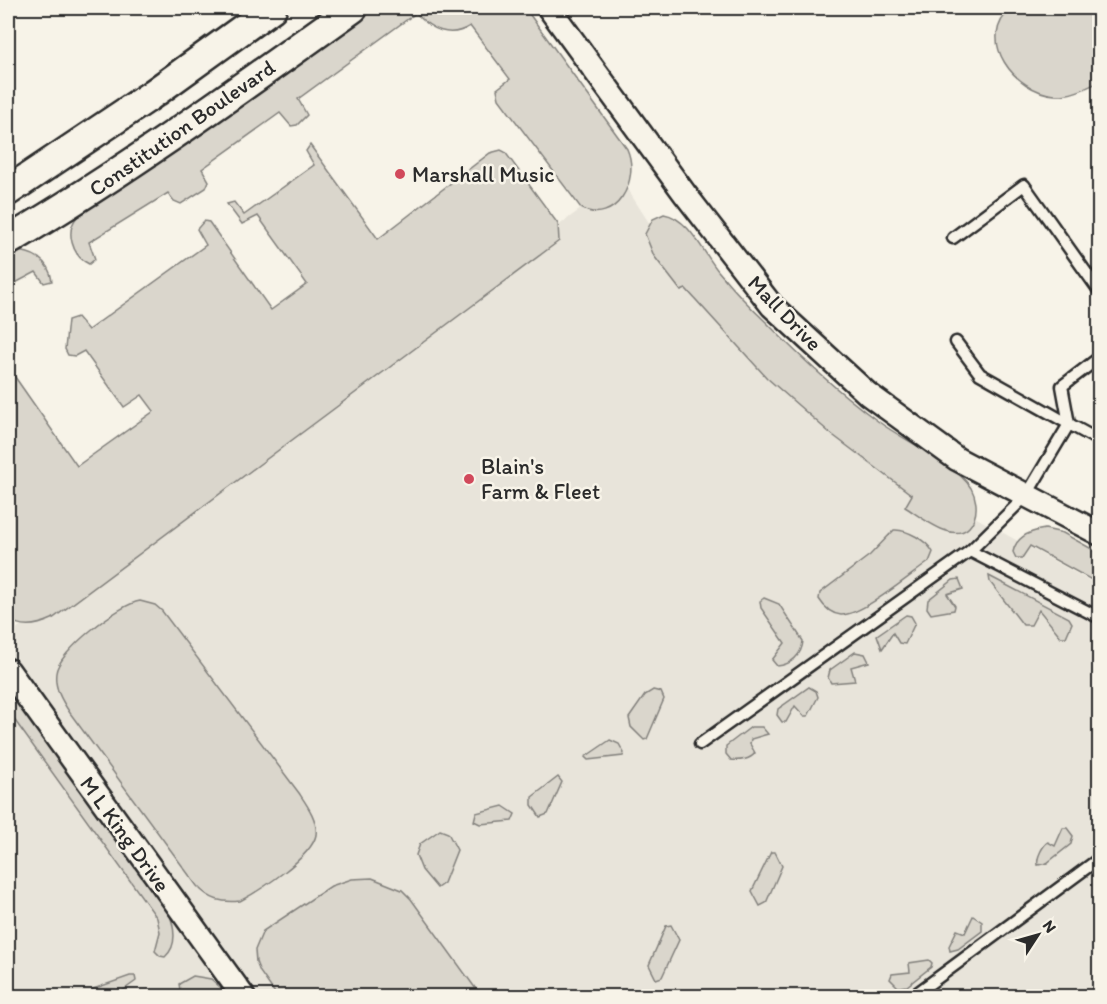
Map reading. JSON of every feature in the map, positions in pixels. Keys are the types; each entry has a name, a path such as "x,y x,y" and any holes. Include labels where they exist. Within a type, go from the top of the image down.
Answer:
{"street":[{"name":"Constitution Boulevard","path":"8,191 150,96 272,8"},
{"name":"Constitution Boulevard","path":"8,241 59,212 177,135 353,8"},
{"name":"Mall Drive","path":"549,8 685,194 772,306 868,394 957,459 1100,534"},
{"name":"M L King Drive","path":"8,670 243,996"}],"lane":[{"path":"953,238 1024,185 1100,292"},
{"path":"956,342 980,374 1100,441"},
{"path":"700,744 970,551 1026,496 1070,424 1062,386 1100,357"},
{"path":"970,551 1100,618"},
{"path":"913,996 1100,858"}],"shaded area":[{"path":"370,8 525,8 627,149 630,174 628,186 622,197 614,206 604,211 593,212 581,208 499,99 497,89 510,79 470,26 455,32 441,31 428,24 416,13 298,99 307,115 297,125 291,126 280,113 202,169 209,181 206,188 181,204 174,201 168,193 89,242 95,259 89,264 78,255 71,236 71,229 77,217"},
{"path":"1012,8 1099,8 1099,82 1073,93 1055,95 1040,92 1014,74 1004,62 998,48 997,34 1001,21"},
{"path":"310,145 378,239 490,153 501,150 505,152 558,224 559,241 52,619 24,625 8,619 8,367 77,466 154,411 142,395 124,407 84,351 75,356 68,355 65,349 68,320 77,317 88,330 206,245 197,229 204,221 209,222 271,310 307,284 258,216 242,224 227,204 234,202 244,215 314,165 306,151"},
{"path":"621,179 678,268 910,481 1099,586 1099,996 8,996 8,635"},
{"path":"664,214 681,222 688,229 736,292 820,374 879,422 942,461 964,479 971,488 976,503 974,519 968,528 960,532 941,529 905,507 912,495 830,433 767,378 686,289 681,291 654,256 645,234 653,219"},
{"path":"20,251 39,258 47,267 52,281 44,283 36,272 8,287 8,252"},
{"path":"1045,529 1063,533 1099,553 1099,584 1030,546 1022,558 1016,558 1013,552 1021,538"},
{"path":"894,530 916,536 926,544 933,552 929,562 861,609 841,615 828,610 819,599 820,593 870,555"},
{"path":"989,576 1069,618 1072,623 1066,637 1061,637 1039,610 1031,625 1023,625 990,582"},
{"path":"959,579 963,589 947,594 955,606 954,610 931,614 927,608 928,600 953,580"},
{"path":"764,598 779,604 803,641 798,655 782,665 777,666 772,660 785,643 761,608 760,601"},
{"path":"140,601 155,605 162,611 299,793 314,818 316,835 305,853 271,882 240,901 217,900 197,886 70,713 57,689 56,673 67,653 105,620 130,604"},
{"path":"906,615 911,616 915,623 905,644 899,643 893,633 882,649 877,635"},
{"path":"855,652 865,654 869,662 851,667 855,681 831,683 828,678 830,670"},
{"path":"809,687 816,691 818,697 808,716 804,716 795,706 786,722 782,722 777,715 778,709"},
{"path":"8,690 168,910 174,941 165,957 155,951 160,932 157,918 8,711"},
{"path":"653,690 661,692 664,699 647,739 644,740 631,727 629,718 645,695"},
{"path":"751,727 762,727 768,734 751,739 750,744 755,753 750,757 731,760 726,754 726,746"},
{"path":"610,740 619,744 624,753 623,756 588,760 585,757"},
{"path":"558,777 562,782 548,814 540,817 532,805 532,797"},
{"path":"503,806 515,814 512,821 480,824 474,821 476,813"},
{"path":"1063,828 1067,828 1073,836 1071,844 1047,863 1038,865 1039,855 1044,846 1048,842 1055,846"},
{"path":"440,830 448,833 457,850 444,883 437,888 422,870 416,855 420,844"},
{"path":"771,852 775,852 782,866 766,903 760,906 752,891"},
{"path":"372,878 402,890 411,899 481,996 277,996 260,972 256,962 255,950 263,931 331,886 352,879"},
{"path":"973,916 982,922 982,931 958,949 950,951 949,946 957,930 965,933"},
{"path":"671,925 679,940 662,977 656,979 649,965 666,926"},
{"path":"929,960 932,963 931,967 907,986 898,987 890,979 892,974 910,972 909,963"},
{"path":"135,976 136,981 115,996 92,996 91,994 93,989"},
{"path":"193,976 211,979 230,996 207,996 203,992 196,996 181,996 179,984"}],"place":[{"name":"Marshall Music","path":"400,174"},
{"name":"Blain's Farm & Fleet","path":"469,479"}]}
